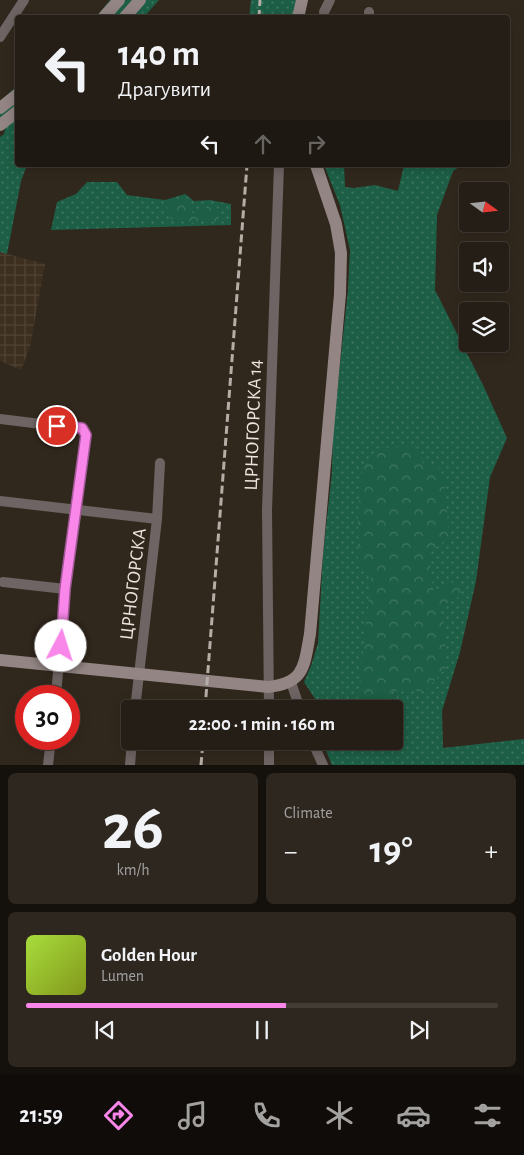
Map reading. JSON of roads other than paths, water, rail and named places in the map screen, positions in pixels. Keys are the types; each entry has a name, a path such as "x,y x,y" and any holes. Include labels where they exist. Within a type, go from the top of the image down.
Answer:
{"main road":[{"path":"106,15 118,0"},
{"path":"127,15 140,0"},
{"path":"299,15 302,0"},
{"path":"0,108 15,96"},
{"path":"0,125 15,113"},
{"path":"0,660 268,687 280,686 291,682 300,674 306,658 310,634 340,294 341,253 336,224 317,167"}],"street":[{"path":"0,37 24,0"},
{"path":"324,12 330,0"},
{"name":"ЦРНОГОРСКА 14","path":"268,700 267,510 279,167"},
{"path":"0,419 82,428 86,435 65,589 57,685"},
{"name":"ЦРНОГОРСКА","path":"136,700 157,519 160,463"},
{"path":"0,501 157,519"},
{"path":"2,582 65,589"},
{"path":"291,682 297,700"},
{"path":"48,765 50,750"},
{"path":"130,765 131,750"},
{"path":"269,750 269,765"},
{"path":"316,750 324,765"}],"railway":[{"path":"259,15 260,0"},
{"path":"206,700 247,167"},
{"path":"201,765 202,750"}]}
